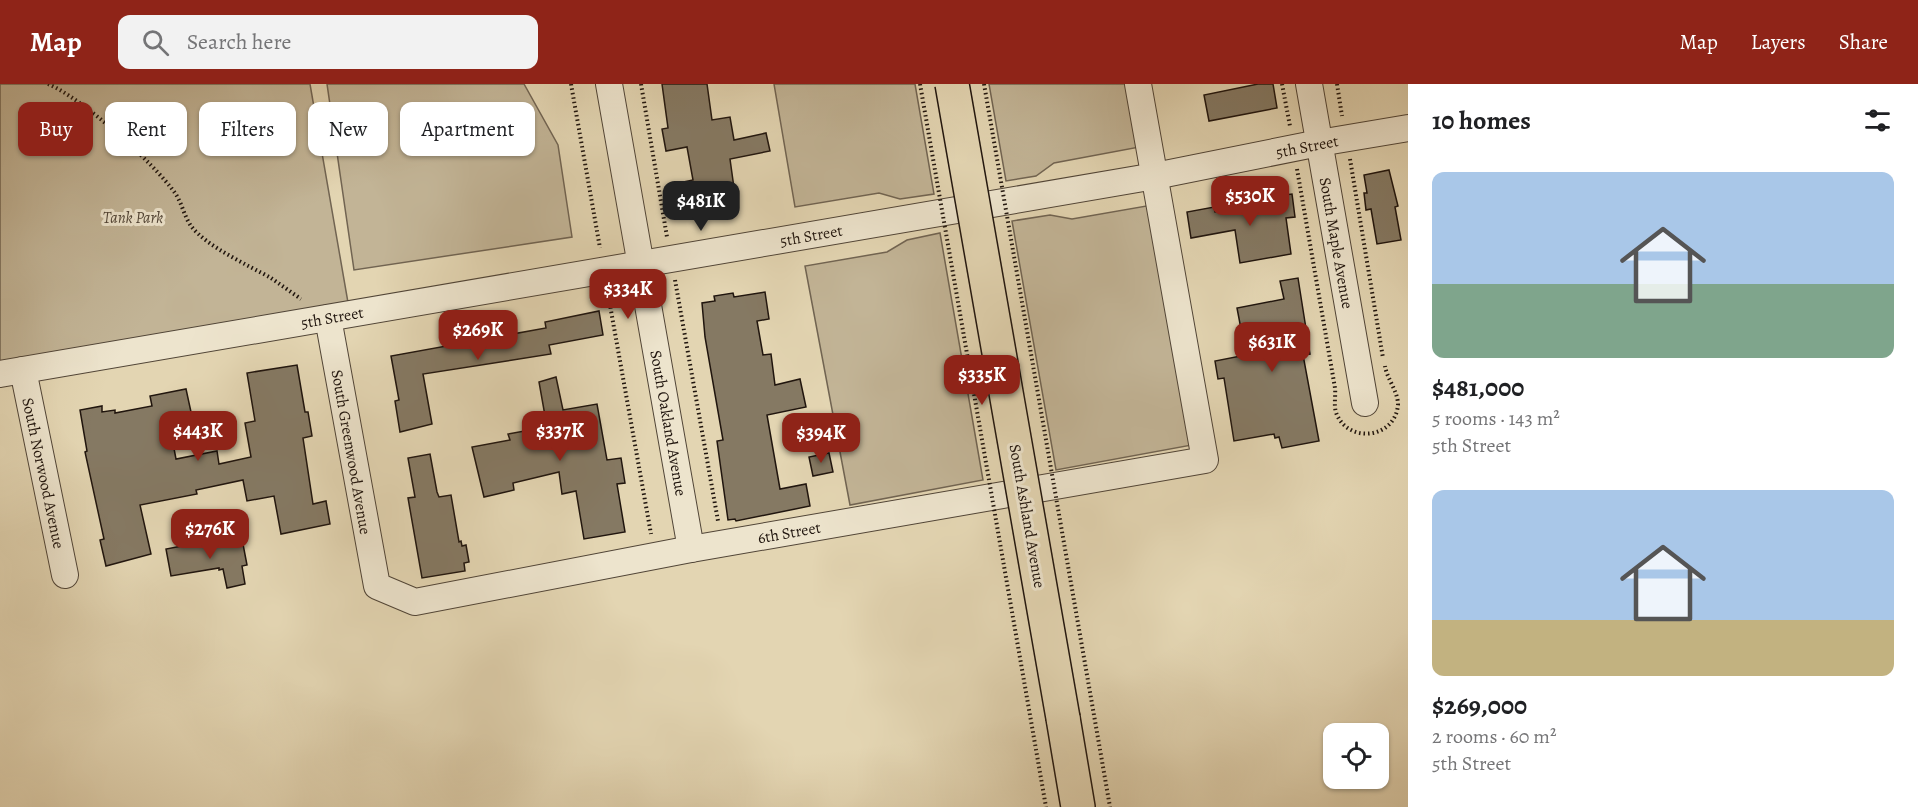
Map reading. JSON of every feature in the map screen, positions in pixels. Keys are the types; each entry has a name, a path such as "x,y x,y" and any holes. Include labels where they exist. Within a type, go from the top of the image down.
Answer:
{"main road":[{"name":"South Ashland Avenue","path":"952,84 1078,807"}],"street":[{"name":"South Oakland Avenue","path":"609,84 691,549"},
{"path":"1138,84 1155,176"},
{"name":"South Maple Avenue","path":"1309,84 1365,403"},
{"name":"5th Street","path":"12,372 1155,176 1319,143 1408,128"},
{"name":"6th Street","path":"377,585 415,602 722,543 1205,460 1155,176"},
{"name":"South Greenwood Avenue","path":"328,318 377,585"},
{"name":"South Norwood Avenue","path":"12,372 65,575"}],"path":[{"path":"48,84 58,88 94,114 158,171 177,195 191,226 224,253 273,280 328,318"},
{"path":"571,84 655,556"},
{"path":"641,84 722,543"},
{"path":"920,84 1046,807"},
{"path":"984,84 1110,807"}],"green space":[{"name":"Tank Park","path":"0,84 310,84 313,102 308,102 308,156 323,156 350,314 0,374"},
{"path":"327,84 524,84 534,102 400,102 400,156 535,156 535,104 558,145 572,237 354,270 337,156 388,156 388,102 330,102"},
{"path":"774,84 915,84 934,194 900,199 879,193 795,207"},
{"path":"989,84 1134,84 1145,146 1054,163 1036,176 1006,181"},
{"path":"1152,205 1192,445 1056,470 1012,221 1050,215 1072,219"},
{"path":"940,233 983,480 850,505 805,266 887,252 907,240"}],"building":[{"path":"662,84 707,84 712,120 730,117 734,140 766,133 770,151 730,159 734,188 728,189 731,207 711,210 710,205 698,207 698,203 683,205 681,190 684,189 683,182 693,180 687,147 666,151 662,129 668,128"},
{"path":"1258,84 1273,84 1277,108 1209,121 1204,95"},
{"path":"1389,170 1398,206 1395,207 1401,240 1377,244 1371,209 1366,210 1364,193 1367,193 1364,175"},
{"path":"1292,194 1295,217 1286,218 1291,254 1240,263 1235,230 1191,238 1187,212 1214,207 1215,212 1254,205 1253,199"},
{"path":"1298,278 1310,354 1303,355 1319,441 1282,448 1279,437 1275,438 1274,434 1234,441 1224,378 1218,379 1215,361 1246,355 1237,308 1284,299 1280,281"},
{"path":"765,292 769,319 757,321 763,355 771,354 775,385 800,379 806,407 767,415 780,489 806,484 810,506 736,521 735,519 728,520 717,441 723,440 705,337 702,303 715,301 714,296 733,293 734,297"},
{"path":"599,311 603,335 549,345 551,354 423,374 432,424 400,432 395,401 399,400 391,356 546,328 545,322"},
{"path":"297,365 305,412 308,412 312,436 303,438 313,504 326,501 330,524 281,534 274,496 247,501 243,480 196,490 197,494 140,505 151,554 106,566 100,540 104,539 85,452 87,451 80,410 102,406 102,412 115,410 115,413 152,406 150,396 186,389 191,412 168,417 176,459 217,451 219,464 251,457 245,423 255,421 247,373"},
{"path":"556,377 563,410 597,404 607,460 621,458 625,483 617,484 625,532 584,539 576,491 562,494 559,472 513,483 514,490 484,497 472,447 510,440 508,434 547,427 539,382"},
{"path":"829,453 833,472 813,476 809,457"},
{"path":"430,454 437,492 439,497 451,495 459,542 461,541 462,546 466,545 469,562 464,563 465,571 422,578 408,498 415,497 408,458"},
{"path":"242,539 247,565 242,566 245,584 227,588 223,569 219,570 219,568 171,576 166,549 208,541 208,544"}]}
